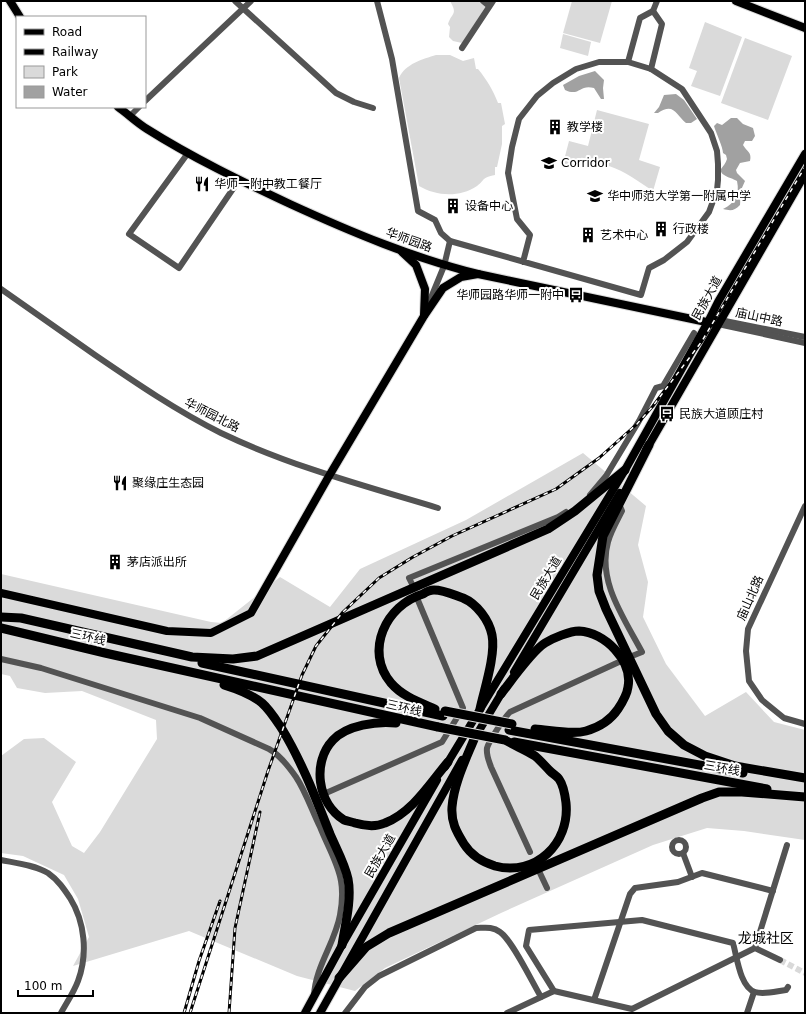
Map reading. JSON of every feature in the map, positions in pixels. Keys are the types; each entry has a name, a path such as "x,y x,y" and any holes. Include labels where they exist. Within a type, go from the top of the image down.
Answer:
{"highway":[{"path":"649,445 603,536 597,575 599,591 606,609 656,714 668,731 684,745 704,756 735,766"},
{"path":"192,657 233,659 257,656 278,648 548,528 575,512 625,470"},
{"path":"444,714 411,699 391,682 381,665 379,652 380,638 386,621 401,604 414,596 434,590 450,593 468,600 477,607 488,625 492,636 492,656 480,710"},
{"path":"1,617 21,618 328,687 435,709"},
{"name":"三环线","path":"1,617 444,714 805,784"},
{"name":"三环线","path":"1,628 105,653 438,727 805,796"},
{"path":"501,694 530,658 544,644 558,636 579,631 595,635 613,646 621,656 628,674 628,687 623,702 614,715 602,726 584,732 562,732 511,727"},
{"path":"105,653 233,688 252,696 263,703 289,741 303,770 348,879 349,892 342,945"},
{"path":"438,727 387,722 360,725 347,730 333,739 323,755 318,774 322,792 332,810 344,820 364,826 384,823 400,814 413,804 448,762"},
{"path":"534,729 805,778"},
{"path":"475,737 456,788 452,807 455,828 468,851 485,863 504,868 522,867 532,863 548,853 557,843 565,824 566,811 564,792 559,779 535,756 505,740"},
{"path":"339,978 366,946 389,933 702,798 719,792 805,796"}],"main road":[{"path":"10,1 19,16"},
{"path":"736,1 805,28"},
{"path":"747,1 805,23"},
{"name":"华师园路","path":"119,108 146,128 217,170 332,223 444,266 708,321 719,322"},
{"name":"民族大道","path":"305,1013 342,945 448,762 625,470 718,302 805,154"},
{"name":"民族大道","path":"320,1013 475,737 649,445 805,174"},
{"path":"400,250 416,265 425,289 424,316"},
{"path":"1,593 167,631 211,633 251,614 329,476 424,316 443,288 461,277 478,274"}],"street":[{"path":"235,1 336,93 354,102 373,108"},
{"path":"146,100 251,1"},
{"path":"377,1 392,59 418,211 435,220 441,233 450,241 522,262 641,295 649,268 664,260 687,242 709,212 714,200 718,180 717,151 711,133 682,89 651,69 628,62 599,62 576,69 553,83 537,96 519,119 512,147 508,173 517,219 530,235 522,262"},
{"path":"462,48 491,3 483,1"},
{"path":"628,62 640,18 653,11 657,1"},
{"path":"651,69 662,24 653,11"},
{"path":"130,116 138,108"},
{"path":"188,153 129,234 179,268 239,180"},
{"path":"424,316 444,266 446,251 450,241"},
{"name":"华师园北路","path":"1,289 134,382 178,410 221,432 259,450 329,476 438,508"},
{"name":"庙山中路","path":"719,322 805,337"},
{"name":"庙山中路","path":"719,322 805,343"},
{"path":"412,584 409,578 558,517 590,495 606,476 639,421 656,388 663,386 694,333"},
{"path":"619,504 622,511 614,525 608,541 605,559 607,577 613,597 642,652 632,656"},
{"name":"庙山北路","path":"805,506 748,630 746,651 749,681 762,700 784,718 805,724"},
{"path":"326,793 442,742 463,708 417,598"},
{"path":"1,659 42,668 200,718 275,753 297,778 310,801 338,870 341,882 342,898 340,916 314,984 314,998"},
{"path":"530,852 491,767 487,748 505,717 510,712 619,662"},
{"path":"507,1013 554,991 632,1009 755,948 787,845"},
{"path":"683,852 692,877"},
{"path":"1,860 34,867 48,873 60,883 77,909 85,946 84,958 78,982 61,1013"},
{"path":"1,864 33,871 46,877 58,886 73,910 81,946 80,958 74,981 57,1013"},
{"path":"539,871 547,888"},
{"path":"594,1000 630,894 635,888 678,882 702,873 773,891"},
{"path":"554,991 526,946 529,930 642,920 733,943 743,981 754,992 786,990 788,987"},
{"path":"345,1013 365,987 379,976 476,928 490,927 499,931 507,940 541,997"},
{"path":"755,948 780,960"},
{"path":"747,1013 754,992"}],"green space":[{"path":"450,1 479,1 485,5 485,8 462,43 453,41 449,37 450,27 448,24 454,13 454,9"},
{"path":"572,1 612,1 600,43 563,33"},
{"path":"705,22 742,37 720,96 691,86 697,71 689,68"},
{"path":"563,34 591,42 588,56 560,48"},
{"path":"745,38 792,56 768,120 721,103"},
{"path":"436,55 450,55 463,61 474,58 476,69 478,69 487,81 498,103 501,103 505,124 502,126 502,144 497,167 495,167 495,175 486,178 470,190 455,194 440,194 419,186 399,78 405,69 420,60"},
{"path":"597,110 649,124 639,160 660,167 653,191 626,174 609,166 592,164 563,164 569,141 588,146"},
{"path":"583,453 646,506 638,545 648,582 643,617 666,664 705,716 746,692 774,722 805,730 805,840 744,831 707,828 653,845 501,913 385,968 355,991 297,976 189,931 73,966 89,937 78,899 64,875 23,856 1,853 1,756 24,739 44,738 76,762 52,802 72,846 84,853 100,832 157,739 156,720 82,691 45,693 17,688 10,676 1,674 1,574 211,622 222,623 280,577 330,607 360,569 466,520"}],"water":[{"path":"595,71 604,80 604,99 601,99 594,88 589,87 574,92 565,90 563,85 579,76"},
{"path":"676,94 684,100 697,119 691,123 686,123 671,109 654,113 659,107 664,95"},
{"path":"731,118 737,118 743,124 753,128 755,136 752,141 745,141 743,145 750,154 750,161 740,163 736,170 745,181 741,190 740,205 730,210 723,209 731,204 736,198 738,186 737,181 724,175 721,171 727,159 726,155 723,153 714,126 717,123 722,125"}],"tunnel":[{"path":"780,960 805,973"}],"railway":[{"path":"190,1013 268,771 302,675 316,646 343,612 379,578 413,557 452,536 556,489 599,458 637,424 653,406 702,341 805,167"},
{"path":"229,1013 235,928 260,812"},
{"path":"184,1013 199,961 220,901"}],"place":[{"name":"教学楼","path":"555,127"},
{"name":"Corridor","path":"549,163"},
{"name":"华师一附中教工餐厅","path":"202,184"},
{"name":"华中师范大学第一附属中学","path":"595,196"},
{"name":"设备中心","path":"453,206"},
{"name":"行政楼","path":"661,229"},
{"name":"艺术中心","path":"588,235"},
{"name":"华师园路华师一附中","path":"576,295"},
{"name":"民族大道顾庄村","path":"667,414"},
{"name":"聚缘庄生态园","path":"120,483"},
{"name":"茅店派出所","path":"115,562"}],"district":[{"name":"龙城社区","path":"766,938"}]}
